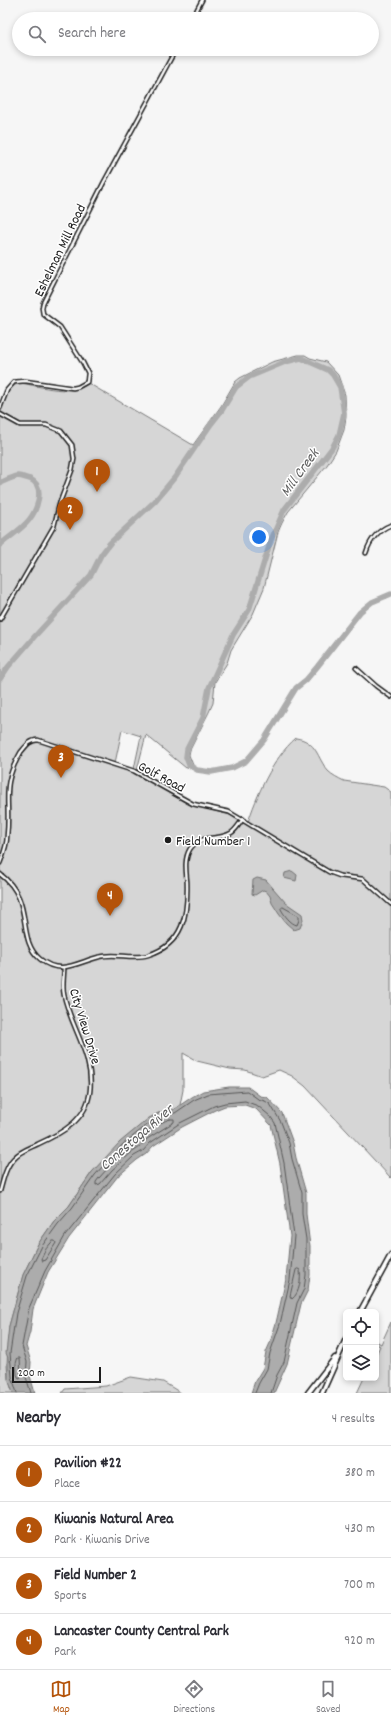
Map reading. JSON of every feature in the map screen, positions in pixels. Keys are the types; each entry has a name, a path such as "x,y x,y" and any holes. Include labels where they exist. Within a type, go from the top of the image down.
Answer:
{"highway":[{"path":"362,1309 391,1254"},
{"path":"322,1393 343,1345"},
{"path":"308,1393 339,1353"}],"street":[{"path":"196,12 202,0"},
{"name":"Eshelman Mill Road","path":"0,408 7,390 14,382 25,381 78,388 87,382 88,373 84,363 60,327 43,314 43,303 104,182 172,56"},
{"path":"0,414 20,425 46,425 61,431 72,445 74,459 72,470 62,494 54,526 0,619"},
{"path":"366,553 370,541 380,532 391,526"},
{"path":"356,668 391,697"},
{"name":"Golf Road","path":"6,777 13,762 27,745 35,740 41,740 134,771 193,804 229,812 243,819 329,872 340,876 363,880 391,904"},
{"path":"0,863 7,837 7,819 3,796"},
{"path":"0,874 10,883 21,899 28,938 34,953 48,964 64,968 107,955 135,957 146,956 156,952 168,944 178,932 186,914 188,901 186,864 191,848 204,839 231,833 243,819"},
{"name":"City View Drive","path":"0,1191 9,1165 13,1159 21,1153 69,1127 80,1117 86,1106 90,1090 90,1071 81,1039 65,999 63,988 64,968"}],"shaded area":[{"path":"298,355 305,355 310,358 326,362 338,375 345,395 346,417 344,430 336,451 327,465 288,512 282,523 278,532 264,588 253,614 231,650 227,663 215,682 213,703 190,750 189,755 193,765 186,768 146,735 136,774 188,804 230,815 247,825 266,778 280,756 296,738 303,740 312,746 324,766 337,778 344,781 384,787 391,792 391,1178 305,1086 292,1076 279,1070 262,1076 245,1070 230,1069 197,1061 183,1053 183,1090 180,1105 173,1110 158,1113 126,1138 92,1172 69,1206 54,1221 38,1244 23,1275 9,1326 7,1364 8,1378 13,1393 0,1393 0,414 9,391 16,384 21,383 66,390 82,387 88,383 193,445 221,406 235,382 272,362","holes":["122,730 141,736 134,769 115,763"]},
{"path":"391,1322 391,1393 357,1393 363,1381 379,1381 379,1343 381,1344"},
{"path":"131,1377 163,1382 181,1393 62,1393 65,1389 106,1386"}],"water":[{"path":"292,871 297,875 296,881 284,878 285,873"},
{"path":"257,878 266,880 286,903 302,914 303,920 300,928 294,930 286,923 272,903 270,896 266,891 263,890 255,895 252,894 253,880"},
{"name":"Conestoga River","path":"229,1087 248,1087 260,1096 267,1097 282,1113 293,1143 306,1193 306,1214 310,1246 310,1275 308,1290 301,1304 287,1364 274,1393 251,1393 255,1381 263,1368 266,1352 276,1323 286,1279 290,1236 280,1164 271,1125 256,1109 245,1105 225,1106 182,1127 153,1146 146,1154 118,1176 69,1238 48,1272 33,1309 30,1332 26,1346 31,1362 30,1376 35,1393 13,1393 8,1379 8,1358 6,1353 9,1326 23,1275 38,1244 54,1221 69,1206 92,1172 120,1142 149,1118 166,1110 173,1110 203,1091"}],"waterway":[{"name":"Mill Creek","path":"0,679 8,667 35,636 91,575 101,555 110,543 155,501 175,477 222,410 236,387 249,377 285,362 301,358 328,370 333,375 340,387 344,413 339,435 332,448 284,510 271,540 249,610 233,635 209,688 203,718 187,749 186,757 189,765 197,770 211,772 232,768 246,761 264,740 296,688 306,680 317,667 360,612 372,602 391,594"},
{"name":"Mill Creek","path":"0,483 18,476 35,482 39,492 37,504 32,516 26,524 0,545"}],"place":[{"name":"Pavilion #22","path":"97,492"},
{"name":"Kiwanis Natural Area","path":"70,530"},
{"name":"Field Number 2","path":"61,778"},
{"name":"Field Number 1","path":"168,840"},
{"name":"Lancaster County Central Park","path":"110,916"}]}
